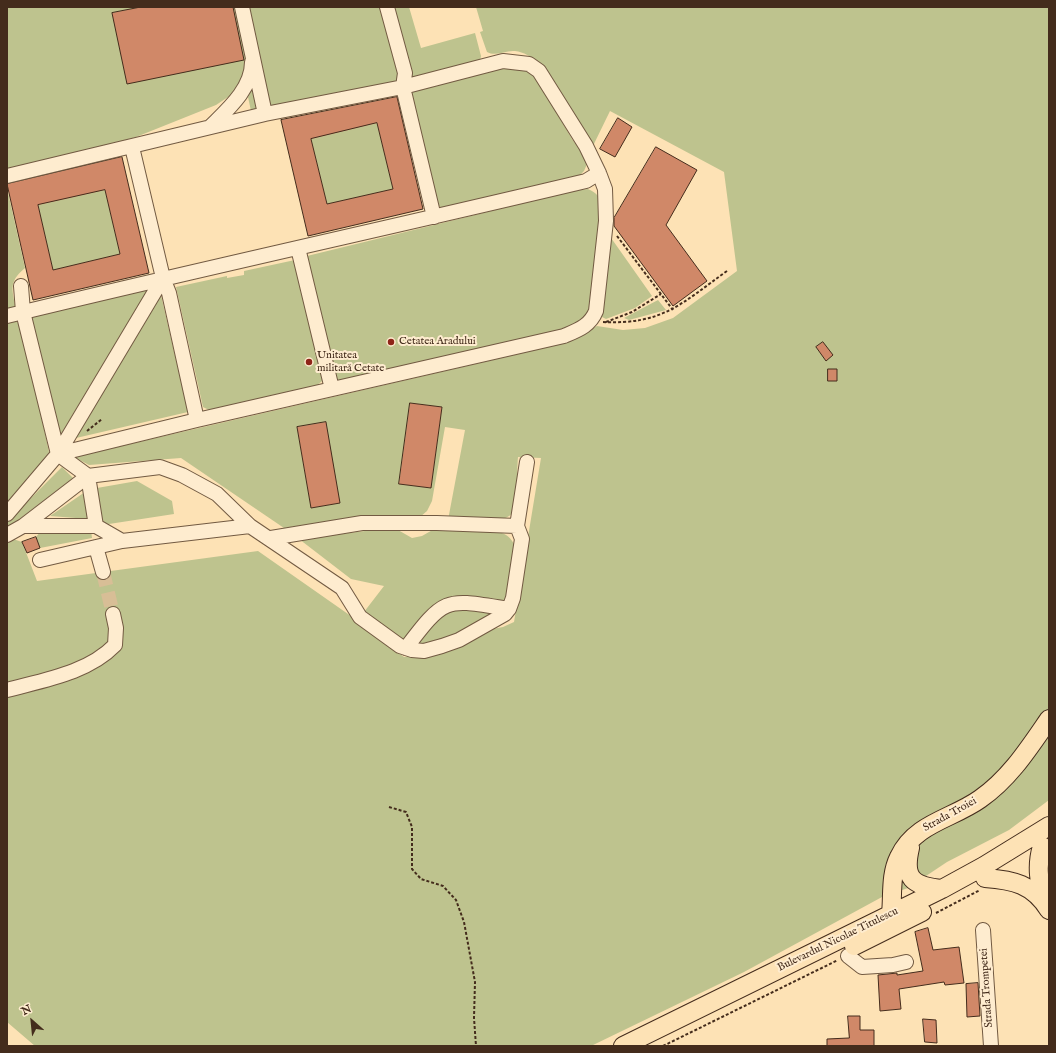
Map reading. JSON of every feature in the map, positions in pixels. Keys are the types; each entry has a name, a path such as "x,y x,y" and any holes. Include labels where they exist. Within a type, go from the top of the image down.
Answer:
{"main road":[{"name":"Strada Troiei","path":"891,914 894,873 899,857 912,838 932,823 958,812 979,800 1000,783 1016,765 1049,718"},
{"name":"Bulevardul Nicolae Titulescu","path":"623,1046 942,889 984,866 1049,826"},
{"path":"912,838 906,866 909,876 920,885 942,889"},
{"path":"1046,843 1039,856 1038,874 1047,906"},
{"name":"Bulevardul Nicolae Titulescu","path":"648,1046 890,929 985,878 1046,843"},
{"path":"985,878 1001,879 1023,884 1047,906"}],"street":[{"path":"242,7 265,114"},
{"path":"387,7 405,73 403,87 434,217"},
{"path":"210,127 232,105 243,90 252,68 251,52"},
{"path":"7,176 265,114 403,87 503,61 528,64 539,71 586,146 605,189 606,221 596,311 599,322 564,336 197,420 58,454"},
{"path":"132,147 163,278 169,293 197,420"},
{"path":"7,316 163,278 586,181 599,173"},
{"path":"298,248 332,389"},
{"path":"7,514 58,454 163,278"},
{"path":"21,286 23,312 58,454 88,476 96,526"},
{"path":"7,536 23,526 88,476 160,467 182,475 217,494 250,526 271,538 342,588 360,617 400,646 424,650 459,640 505,614 509,610 513,598 522,539 517,526 527,462"},
{"path":"271,538 362,523 436,523 517,526"},
{"path":"23,526 96,526 122,541"},
{"path":"40,560 122,541 250,526"},
{"path":"96,547 103,572"},
{"path":"406,648 427,619 444,606 455,602 466,602 509,610"},
{"path":"7,690 80,669 104,656 115,645 116,628 113,614"},
{"name":"Strada Trompetei","path":"983,930 991,1046"},
{"path":"848,956 862,967 893,965 906,962"}],"path":[{"path":"606,221 673,310"},
{"path":"599,322 627,323 660,316 673,310 727,270"},
{"path":"599,322 632,312 661,294"},
{"path":"81,416 102,443"},
{"path":"389,807 406,812 412,827 412,870 421,879 443,886 456,900 464,922 475,982 474,1018 476,1046"}],"green space":[{"path":"7,7 237,7 248,68 237,91 216,105 136,137 7,172"},
{"path":"244,7 384,7 402,71 398,82 273,107 268,104"},
{"path":"393,7 409,7 421,48 475,33 481,56 480,61 410,80"},
{"path":"476,7 1049,7 1049,800 1009,830 947,862 908,888 882,897 744,972 591,1046 35,1046 7,1022 7,541 13,539 22,542 37,581 258,551 358,621 404,657 457,646 482,631 503,627 514,622 541,458 518,457 515,506 510,515 503,519 494,521 448,520 465,430 445,427 432,501 427,511 420,517 353,518 284,528 181,458 89,465 74,457 553,346 580,336 597,326 623,330 645,328 673,318 737,271 724,172 610,111 591,150 538,62 527,55 518,52 511,51 494,54 487,52 480,32 483,31","holes":["411,403 442,407 431,488 399,484","297,427 340,503 311,508"]},
{"path":"504,66 529,70 537,79 572,139 585,156 587,164 584,171 578,177 446,208 440,207 437,203 410,92"},
{"path":"254,84 260,109 251,111 248,97"},
{"path":"377,123 393,189 327,204 311,139"},
{"path":"7,188 25,268 19,273 13,283 16,311 7,314"},
{"path":"588,189 597,195 602,205 592,309 574,328 335,383 307,256 573,191"},
{"path":"105,190 120,254 53,270 38,205"},
{"path":"609,235 652,296 635,308 606,319 602,317 601,311"},
{"path":"295,260 323,367 322,381 314,388 209,410 203,407 176,287 227,276 227,278 244,275 244,271"},
{"path":"148,289 58,439 30,316"},
{"path":"161,295 188,412 76,438"},
{"path":"658,300 666,310 629,320 624,318"},
{"path":"17,322 22,327 49,452 47,459 7,505 7,323"},
{"path":"62,467 73,478 9,527 7,526 7,522"},
{"path":"137,481 172,501 174,514 109,524 103,523 97,488"},
{"path":"85,492 89,519 50,516"},
{"path":"436,528 472,528 491,530 499,532 510,538 517,550 506,605 434,607 401,642 364,612 384,586 351,579 299,539 365,531 398,530 412,538 422,536"},
{"path":"91,530 92,538 40,548 36,537 40,532"},
{"path":"450,607 503,612 448,640 411,646"}],"building":[{"path":"141,7 233,7 244,60 127,84 112,13"},
{"path":"397,97 423,209 308,236 281,120","holes":["377,123 393,189 327,204 311,139"]},
{"path":"618,118 632,127 615,157 600,149"},
{"path":"656,147 697,170 666,225 707,281 673,306 614,226 614,218"},
{"path":"122,157 149,273 33,300 7,184","holes":["105,190 120,254 53,270 38,205"]},
{"path":"823,342 833,355 826,361 816,347"},
{"path":"828,369 837,369 837,381 828,381"},
{"path":"410,403 442,407 431,488 399,484"},
{"path":"326,422 340,503 311,508 297,427"},
{"path":"36,537 40,548 27,553 22,542"},
{"path":"928,928 933,950 959,947 964,983 945,985 944,982 899,989 901,1009 880,1011 878,975 897,973 897,975 923,971 915,932"},
{"path":"978,983 980,1016 967,1017 966,984"},
{"path":"848,1016 860,1016 860,1030 874,1030 874,1046 827,1046 827,1039 849,1038"},
{"path":"923,1019 936,1020 937,1043 925,1042"}],"tunnel":[{"path":"103,572 113,614"}],"place":[{"name":"Cetatea Aradului","path":"391,342"},
{"name":"Unitatea militară Cetate","path":"309,362"}]}
